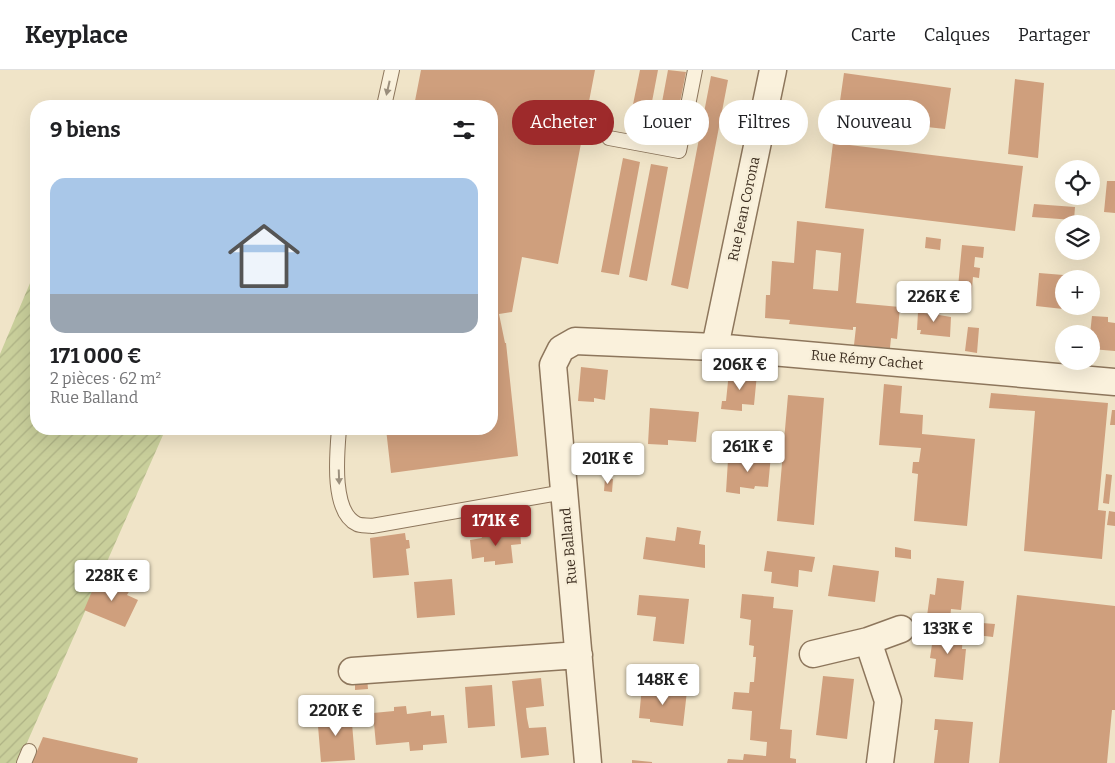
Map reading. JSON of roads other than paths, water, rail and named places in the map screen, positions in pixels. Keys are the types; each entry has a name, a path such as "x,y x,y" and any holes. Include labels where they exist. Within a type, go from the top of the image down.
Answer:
{"street":[{"name":"Rue Jean Corona","path":"715,348 773,70"},
{"name":"Rue Rémy Cachet","path":"561,349 575,341 715,348 1115,382"},
{"name":"Rue Balland","path":"561,349 553,365 588,763"},
{"path":"813,654 868,641 901,629"},
{"path":"868,641 888,701 880,763"},
{"path":"352,672 579,655"}],"lane":[{"path":"385,100 392,70"},
{"path":"614,139 679,151 695,70"},
{"path":"339,435 339,498 346,515 358,524 372,526 564,492"}]}
